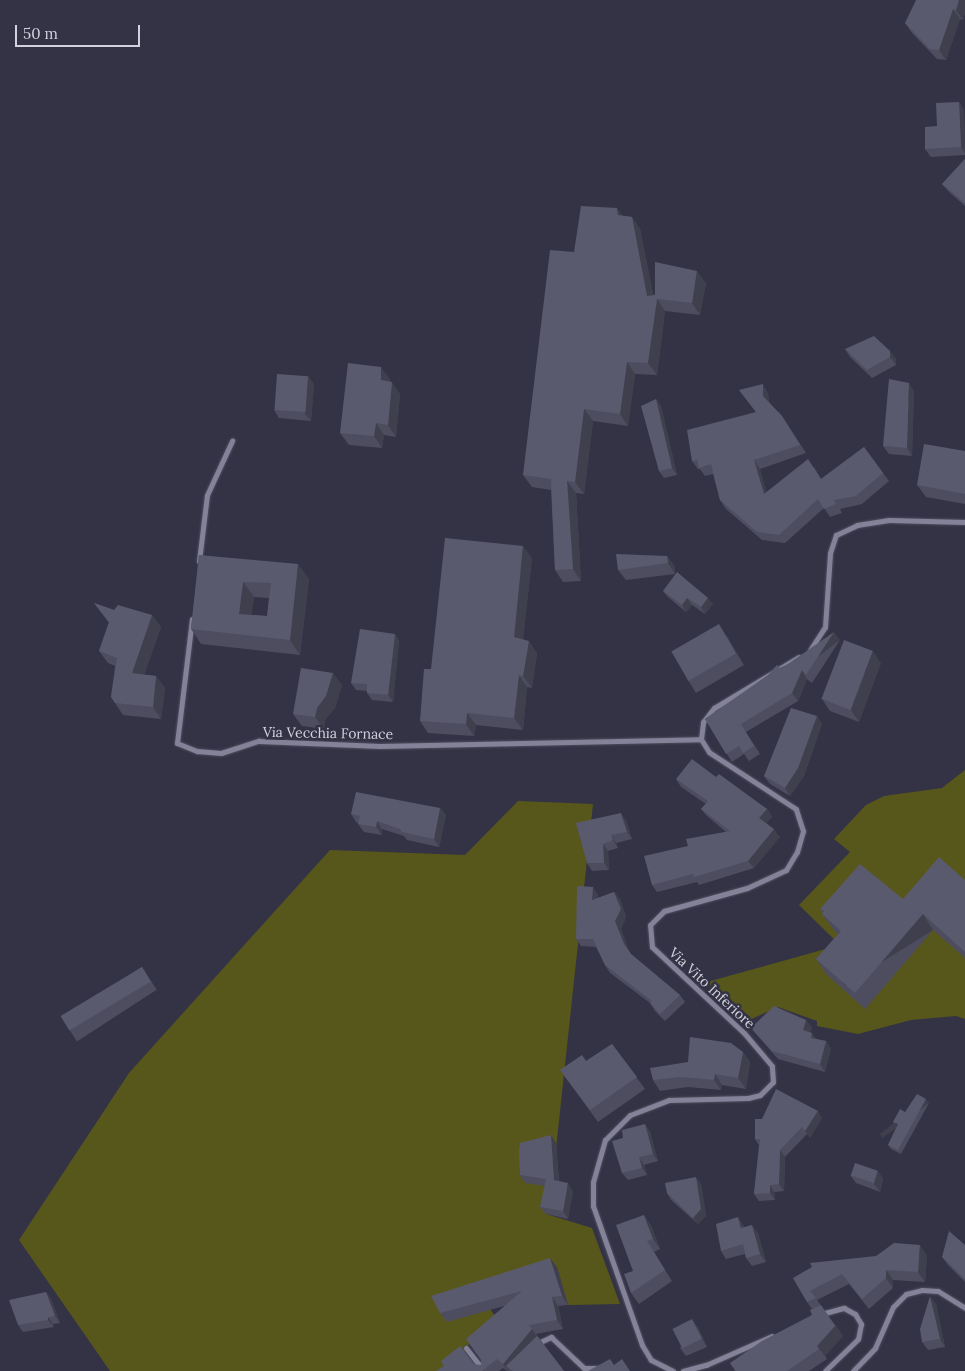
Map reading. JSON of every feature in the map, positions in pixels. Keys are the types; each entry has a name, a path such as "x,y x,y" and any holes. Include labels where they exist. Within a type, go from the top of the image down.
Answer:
{"street":[{"path":"198,571 207,495 232,441"},
{"path":"701,739 703,722 714,708 812,649 825,627 830,553 836,535 857,525 889,520 965,522"},
{"name":"Via Vecchia Fornace","path":"193,609 177,743 197,751 221,753 259,741 380,746 701,739"},
{"name":"Via Vito Inferiore","path":"673,1371 658,1366 646,1353 598,1222 592,1198 601,1149 620,1123 643,1108 692,1098 748,1098 768,1089 774,1073 772,1066 744,1033 652,948 650,925 664,910 747,888 786,870 797,852 803,831 796,809 709,752 701,739"},
{"path":"853,1371 874,1348 893,1307 906,1294 922,1290 938,1291 965,1308"},
{"path":"813,1318 844,1308 855,1314 861,1324 858,1339 825,1371"},
{"path":"683,1371 706,1365 777,1334"},
{"path":"530,1351 551,1337 584,1368 603,1366"},
{"path":"466,1348 484,1371"}],"shaded area":[{"path":"965,770 965,1019 956,1016 911,1020 858,1034 817,1026 817,1021 778,1007 747,1021 707,982 840,945 799,905 850,852 834,839 866,805 884,796 942,788"},
{"path":"518,801 593,804 552,1186 546,1214 592,1228 620,1304 568,1305 557,1268 486,1304 495,1316 466,1348 465,1356 447,1371 110,1371 19,1240 129,1073 330,850 465,855"}],"building":[{"path":"916,0 959,0 956,10 953,9 939,50 930,49 905,23"},
{"path":"959,102 961,147 925,149 925,127 937,126 936,103"},
{"path":"965,159 965,203 942,184"},
{"path":"581,206 617,208 618,215 632,217 647,296 655,295 655,262 697,271 692,303 657,299 648,363 627,362 620,414 584,409 575,482 567,481 573,569 555,570 551,479 523,475 550,250 574,252"},
{"path":"874,336 890,351 890,357 867,370 845,349"},
{"path":"348,363 381,367 381,380 392,382 388,425 376,423 374,436 340,433"},
{"path":"277,374 308,376 305,412 274,410"},
{"path":"889,379 909,383 907,448 883,446"},
{"path":"763,384 763,396 782,416 800,445 754,460 764,494 808,459 821,479 864,447 883,473 856,496 834,500 836,504 824,509 818,499 779,535 757,532 720,500 711,464 699,468 697,460 692,461 687,430 756,412 739,390"},
{"path":"656,399 672,468 659,471 641,406"},
{"path":"924,444 965,451 965,494 917,485"},
{"path":"445,538 523,546 514,637 529,641 523,676 519,675 514,718 467,713 466,724 420,721 424,669 431,669"},
{"path":"616,554 667,556 668,563 618,570"},
{"path":"199,555 298,564 290,640 191,629","holes":["243,582 271,583 267,616 239,614"]},
{"path":"677,572 708,598 701,607 687,598 682,605 663,591"},
{"path":"94,603 114,610 118,605 152,615 132,673 156,676 153,707 115,703 111,697 117,658 99,651 109,622"},
{"path":"719,624 736,653 688,681 671,652"},
{"path":"360,629 395,634 388,695 367,693 367,684 351,683"},
{"path":"834,632 806,675 802,670 792,693 741,724 754,746 743,753 739,746 726,754 705,719 768,675 777,665 780,668 785,666"},
{"path":"844,640 873,651 850,710 821,699"},
{"path":"301,668 333,673 326,696 317,708 315,717 293,714"},
{"path":"791,708 817,716 798,768 785,788 764,776"},
{"path":"692,759 716,777 719,774 767,809 759,818 774,829 748,861 694,877 693,874 652,885 644,856 688,846 686,839 730,831 701,809 708,801 676,779"},
{"path":"356,792 440,808 434,839 402,832 400,829 377,821 376,827 358,824 360,816 351,814"},
{"path":"621,813 627,832 611,835 613,840 603,844 604,863 587,863 576,823"},
{"path":"939,857 965,880 965,952 923,914 855,993 816,959 841,931 822,914 824,911 820,909 860,864 903,899"},
{"path":"577,886 593,887 592,900 614,892 621,909 615,921 624,944 631,954 680,995 660,1014 650,1003 652,1001 605,965 593,939 576,939"},
{"path":"142,967 151,982 69,1031 61,1016"},
{"path":"774,1006 806,1020 803,1030 812,1033 811,1038 826,1041 820,1064 772,1051 751,1028"},
{"path":"690,1037 731,1043 743,1052 738,1078 715,1074 714,1080 681,1077 653,1080 650,1068 688,1062"},
{"path":"612,1044 637,1077 590,1110 560,1070 582,1055 586,1061"},
{"path":"776,1089 818,1111 805,1131 802,1127 780,1150 779,1184 770,1185 770,1193 754,1194 760,1139 755,1139 755,1119 762,1119"},
{"path":"917,1094 926,1099 898,1150 888,1145 898,1124 893,1122 900,1109 905,1112"},
{"path":"645,1124 653,1154 639,1157 642,1168 622,1173 612,1141 623,1138 622,1130"},
{"path":"551,1135 554,1180 568,1183 563,1211 540,1207 546,1179 520,1175 520,1143"},
{"path":"855,1163 878,1171 873,1183 851,1175"},
{"path":"696,1177 701,1209 693,1218 667,1193 665,1183"},
{"path":"644,1215 653,1239 647,1241 665,1270 631,1293 624,1274 633,1271 616,1225"},
{"path":"738,1217 741,1228 752,1225 760,1254 746,1258 743,1244 721,1251 716,1224"},
{"path":"949,1231 965,1245 965,1279 942,1257"},
{"path":"894,1243 920,1245 918,1272 886,1270 886,1278 862,1299 842,1274 810,1291 816,1298 807,1302 793,1278 812,1267 810,1263 876,1256"},
{"path":"550,1258 562,1296 552,1297 557,1320 529,1325 532,1329 503,1364 497,1359 482,1371 436,1371 444,1366 441,1361 460,1346 475,1365 481,1365 481,1360 466,1339 522,1291 440,1313 431,1296"},
{"path":"46,1292 55,1316 48,1317 48,1320 18,1325 9,1300"},
{"path":"930,1296 940,1339 922,1342 920,1329"},
{"path":"821,1305 835,1326 817,1346 819,1349 787,1371 736,1371 730,1363 762,1341 812,1315 810,1310"},
{"path":"692,1319 702,1339 682,1349 672,1329"},
{"path":"537,1336 564,1371 513,1371 506,1366"},
{"path":"610,1359 614,1365 622,1359 630,1371 588,1371"}]}
